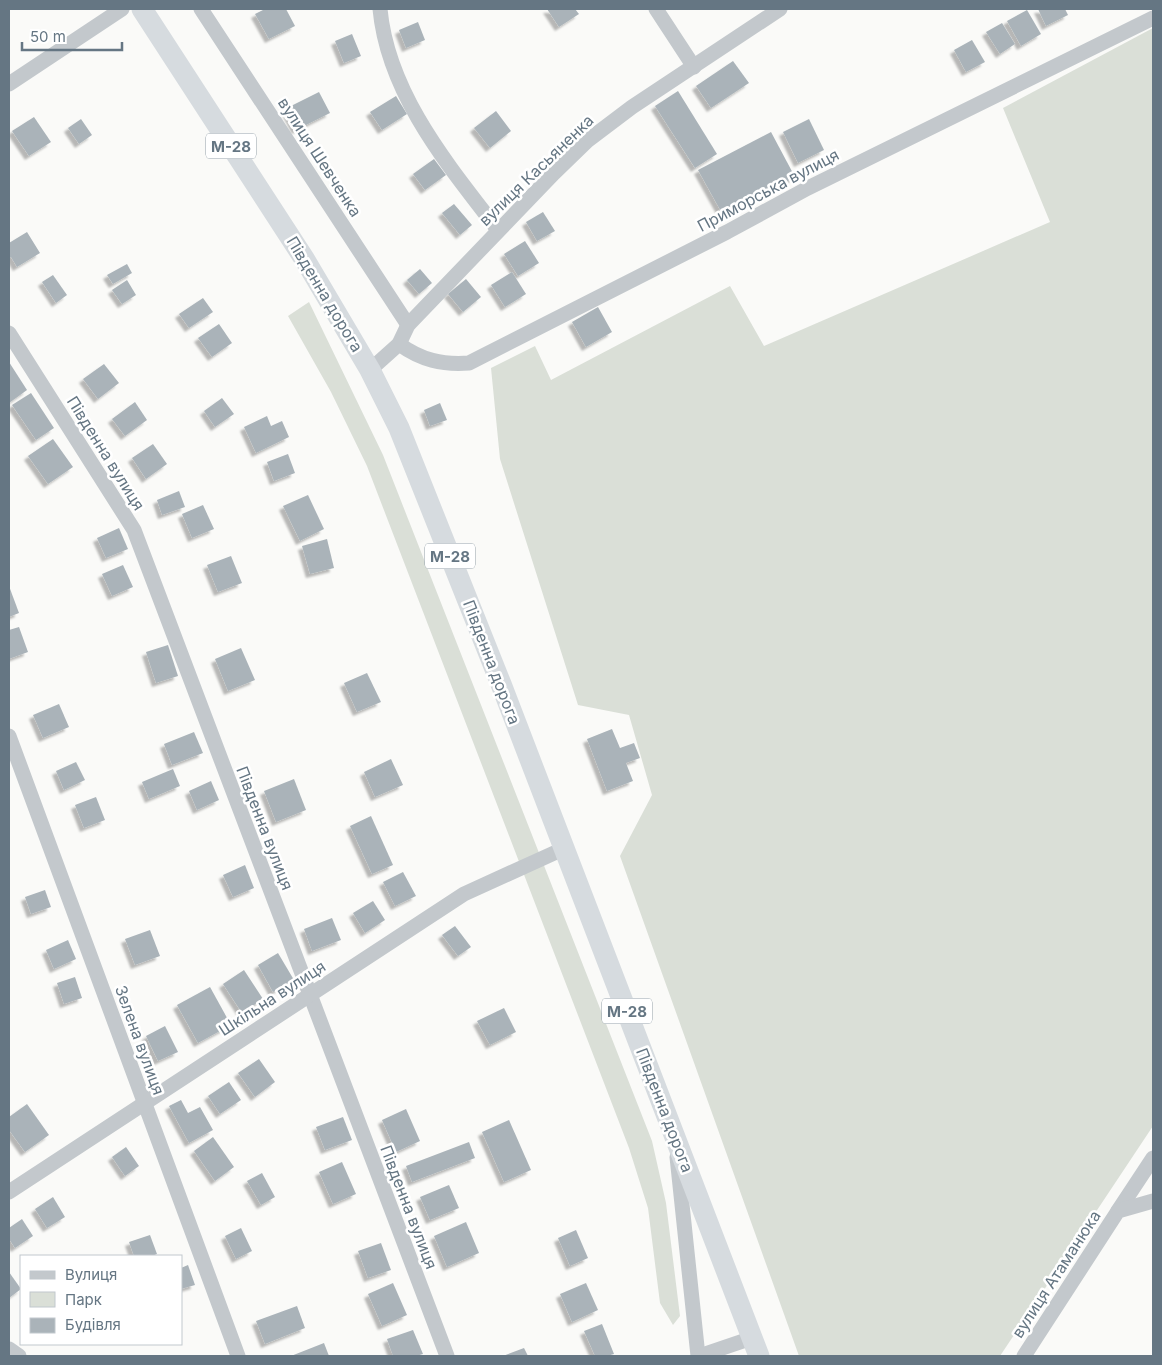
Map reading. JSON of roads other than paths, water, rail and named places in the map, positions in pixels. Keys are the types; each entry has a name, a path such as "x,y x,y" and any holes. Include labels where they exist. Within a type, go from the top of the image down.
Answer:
{"highway":[{"name":"Південна дорога","path":"142,9 305,260 370,370 399,428 501,684 756,1347"}],"street":[{"path":"9,84 122,9"},
{"name":"вулиця Шевченка","path":"201,9 408,325"},
{"path":"380,9 381,20 394,69 422,124 458,178 498,230"},
{"path":"656,9 694,66"},
{"name":"вулиця Касьяненка","path":"370,370 399,344 408,325 498,230 587,141 632,107 780,9"},
{"name":"Приморська вулиця","path":"399,344 414,355 437,362 470,363 727,232 808,188 1153,18"},
{"name":"Південна вулиця","path":"9,334 134,530 447,1356"},
{"name":"Зелена вулиця","path":"9,736 238,1356"},
{"name":"Шкільна вулиця","path":"9,1192 464,894 563,849"},
{"path":"674,1136 698,1356 756,1347"},
{"name":"вулиця Атаманюка","path":"1024,1356 1153,1158"},
{"name":"вулиця Атаманюка","path":"1118,1211 1153,1201"},
{"path":"9,1349 19,1356"}]}
